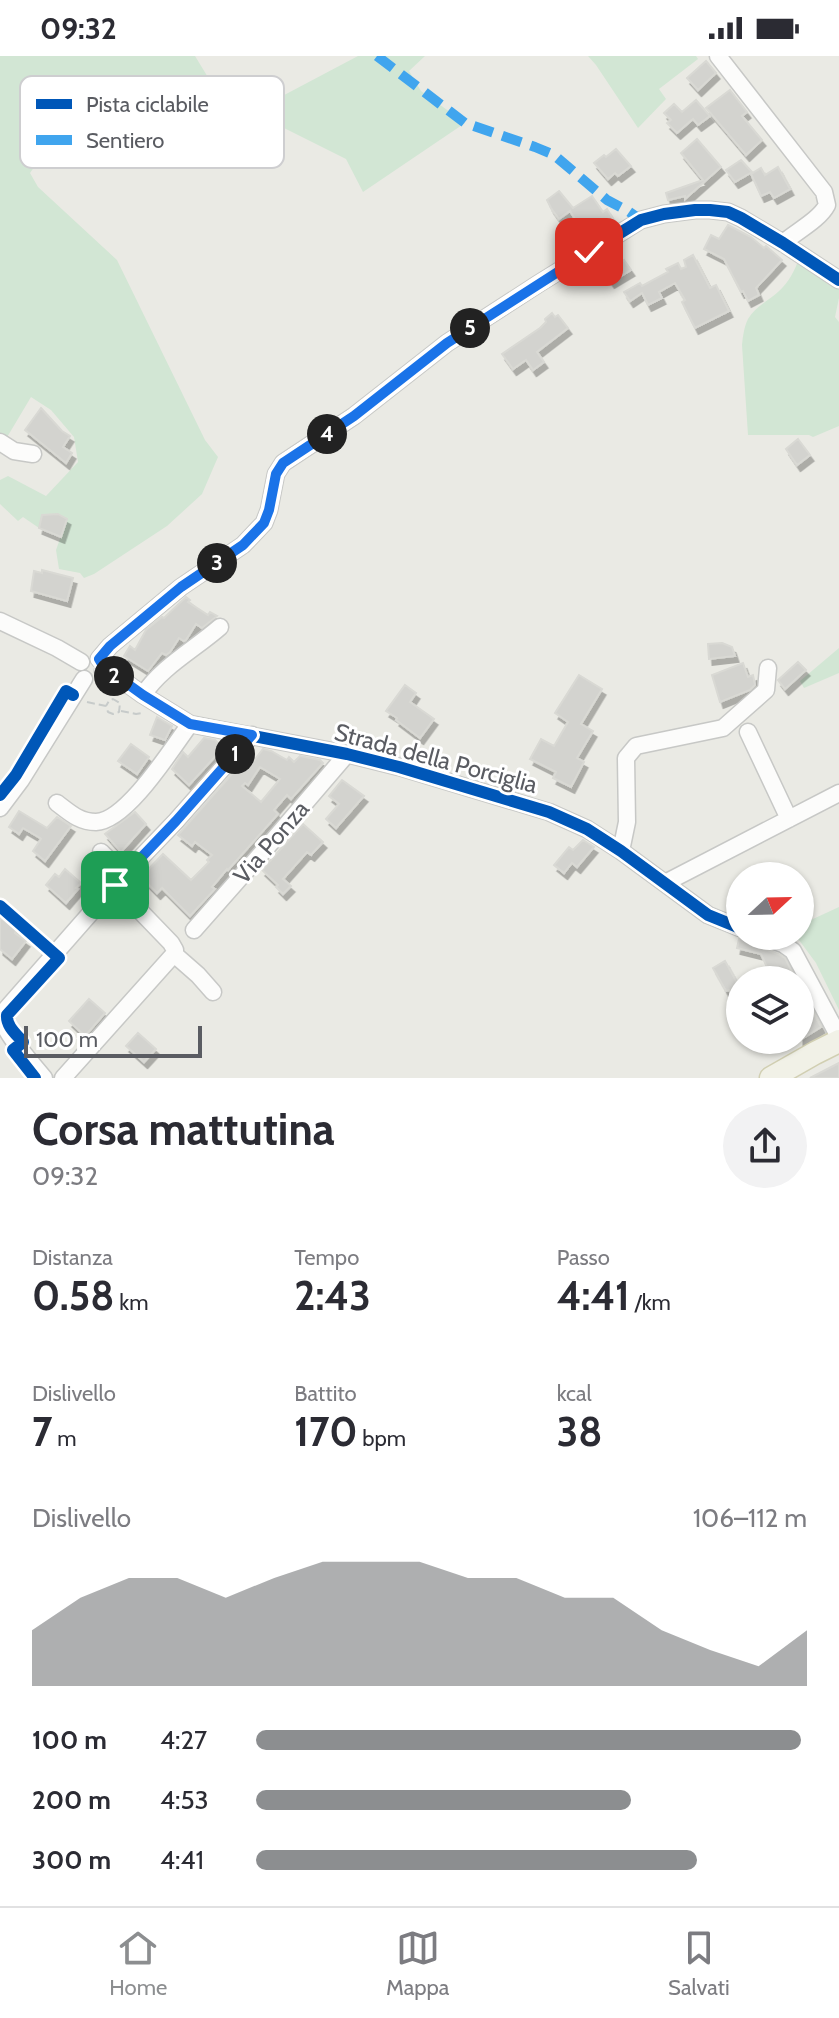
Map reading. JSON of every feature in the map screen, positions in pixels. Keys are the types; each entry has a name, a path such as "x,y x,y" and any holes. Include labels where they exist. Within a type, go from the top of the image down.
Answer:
{"main road":[{"path":"771,1078 839,1039"}],"street":[{"path":"718,56 824,192 827,205 822,215 783,243"},
{"path":"101,665 90,657 81,662 79,672 90,682 101,677 101,665 110,646 181,587 243,545 264,523 276,474 283,463 354,416 447,343 641,220 695,210 719,211 741,218 839,280"},
{"path":"0,442 14,451 33,454"},
{"path":"0,621 81,662"},
{"path":"148,699 148,687 220,627"},
{"name":"Strada della Porciglia","path":"101,665 190,724 347,754 549,812 587,829 708,915 726,922"},
{"path":"621,851 627,822 626,758 636,746 723,728 766,690 768,668"},
{"path":"0,808 84,679"},
{"path":"57,803 78,819 98,822 126,807 190,724"},
{"path":"748,732 789,819"},
{"path":"44,1078 4,1031 0,1015 252,735"},
{"name":"Via Ponza","path":"194,930 347,754"},
{"path":"665,883 839,793"},
{"path":"63,1078 175,950 101,852"},
{"path":"792,950 839,1039"},
{"path":"174,954 213,992"}],"path":[{"path":"73,695 88,703 106,706"},
{"path":"120,710 141,714 147,711 148,699"},
{"path":"116,700 121,704 115,714 110,713 106,706 109,701 116,700"}],"green space":[{"path":"0,56 195,56 207,76 20,76 20,168 34,168 30,173 38,187 117,260 205,440 218,457 202,494 167,526 84,578 80,573 59,569 56,550 67,519 43,516 39,528 23,517 18,521 0,504 0,480 8,476 46,496 78,462 74,437 51,410 31,397 3,444 0,442"},
{"path":"358,56 425,56 409,71 421,91 465,123 363,192 346,159 284,128 284,95"},
{"path":"588,56 696,56 698,59 659,89 666,99 638,128"},
{"path":"799,258 839,287 835,317 839,322 839,426 813,437 748,435 742,345 746,325 754,311 785,285"},
{"path":"839,648 839,673 804,688 800,681"},
{"path":"839,907 839,1010 806,950 814,950 814,919"}],"building":[{"path":"706,61 716,73 698,90 687,78"},
{"path":"730,90 747,112 742,116 762,140 746,155 706,108"},
{"path":"696,100 710,116 698,125 693,119 677,133 667,123 671,120 664,113 674,104 682,112"},
{"path":"697,139 721,167 685,199 685,196 668,200 666,193 703,180 681,153"},
{"path":"616,149 631,166 608,179 594,163"},
{"path":"741,160 752,172 735,182 726,170"},
{"path":"778,167 790,189 774,198 770,192 761,196 751,174 761,168 765,175"},
{"path":"559,191 573,208 592,196 603,212 607,209 615,222 588,240 570,211 559,219 551,208 547,200"},
{"path":"728,225 764,248 766,246 782,260 756,288 759,295 748,301 724,259 704,249 711,235 719,239"},
{"path":"693,255 710,288 716,285 729,311 695,328 675,283 659,292 662,298 648,305 642,293 630,301 624,292 640,283 642,286 678,263 681,269 686,267 684,260"},
{"path":"624,260 631,270 611,282 606,275"},
{"path":"552,313 555,317 558,315 568,328 537,352 544,362 533,370 526,360 513,369 502,354 540,328"},
{"path":"41,408 70,436 63,447 72,453 66,463 25,430"},
{"path":"798,439 810,455 797,465 786,449"},
{"path":"58,514 67,519 61,537 39,528 42,515"},
{"path":"42,570 73,578 67,601 31,591 34,571 42,573"},
{"path":"186,597 190,600 188,602 208,615 210,612 217,616 202,628 196,624 186,640 179,638 170,652 166,655 162,653 148,671 124,656 130,646 135,650 146,630"},
{"path":"722,643 732,647 735,656 709,659 708,644"},
{"path":"798,662 806,670 785,689 778,680"},
{"path":"743,663 748,677 753,675 755,685 720,702 712,675"},
{"path":"579,675 602,689 581,724 593,731 577,758 584,762 571,787 553,778 556,772 530,759 541,739 554,746 568,722 555,713"},
{"path":"405,685 416,693 410,702 434,719 420,738 386,711"},
{"path":"157,717 172,726 165,740 150,735"},
{"path":"204,738 215,740 223,748 189,785 172,769 183,752 188,757"},
{"path":"131,744 149,757 137,774 118,761"},
{"path":"263,749 287,760 289,757 294,762 300,756 323,763 291,799 287,795 274,810 278,814 227,869 212,887 215,889 190,916 162,888 157,893 141,877 163,854 191,880 209,862 207,860 212,855 195,842 192,846 178,835 247,757 253,762","holes":["260,767 280,779 261,802 242,786 245,783 248,785"]},
{"path":"342,780 364,796 336,828 326,819 339,804 329,796"},
{"path":"19,811 47,828 57,817 71,826 45,861 33,851 40,838 23,828 19,834 9,827"},
{"path":"135,812 146,824 121,852 105,834"},
{"path":"303,824 323,842 311,855 307,852 283,879 291,886 283,894 262,870"},
{"path":"583,840 594,847 577,867 572,863 564,873 554,865 569,847 573,850"},
{"path":"65,869 81,883 66,903 46,885 55,874 59,877"},
{"path":"0,917 26,941 12,959 0,949"},
{"path":"745,950 768,950 785,958 789,966 767,966 761,954"},
{"path":"725,961 728,966 726,991 713,968"},
{"path":"89,999 105,1013 85,1036 69,1021"},
{"path":"814,1014 821,1027 814,1031"},
{"path":"138,1033 156,1049 144,1062 126,1046"},
{"path":"839,1063 839,1078 810,1078"}],"marked path":[{"path":"377,56 465,123 554,155 607,200 641,220"}],"cycle path":[{"path":"99,659 110,646 181,587 243,545 264,523 276,474 283,463 354,416 447,343 641,220 695,210 728,212 839,280"},
{"path":"103,671 118,677 190,724 347,754 549,812 587,829 708,915 726,922"},
{"path":"0,795 16,775 66,691 73,695"},
{"path":"0,906 59,958 7,1015 10,1026 23,1042 13,1050 35,1078"}],"route":[{"path":"115,885 252,735 190,724 118,677 103,671 99,659 110,646 181,587 243,545 264,523 276,474 283,463 354,416 447,343 589,252"}]}
